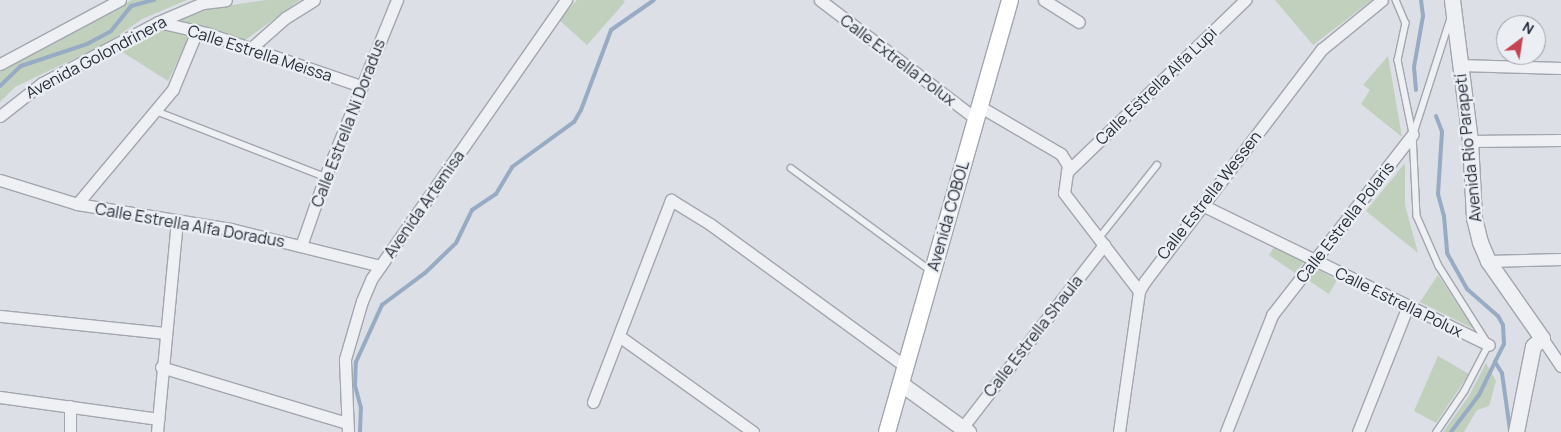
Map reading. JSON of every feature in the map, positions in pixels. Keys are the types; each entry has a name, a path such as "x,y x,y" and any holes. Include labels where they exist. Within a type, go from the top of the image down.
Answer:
{"main road":[{"name":"Avenida COBOL","path":"887,432 978,113 1006,2"}],"street":[{"path":"0,64 120,0"},
{"name":"Avenida Golondrinera","path":"0,116 26,92 158,22 204,4 226,0"},
{"path":"250,49 285,18 314,0"},
{"name":"Calle Estrella Ni Doradus","path":"301,246 325,176 397,0"},
{"name":"Avenida Artemisa","path":"348,428 345,360 362,301 381,266 565,0"},
{"name":"Calle Extrella Polux","path":"820,0 978,113 1061,154 1068,165 1067,172"},
{"path":"1044,0 1058,4 1079,22"},
{"name":"Calle Estrella Alfa Lupi","path":"1067,172 1245,0"},
{"name":"Calle Estrella Wessen","path":"1119,432 1139,291 1202,205 1322,49 1382,0"},
{"name":"Avenida Río Parapetí","path":"1453,4 1458,65 1470,141 1474,218 1488,261 1542,338"},
{"name":"Calle Estrella Meissa","path":"158,22 197,31 362,86"},
{"path":"77,204 173,89 197,31"},
{"path":"1458,65 1561,68"},
{"name":"Calle Estrella Polaris","path":"1226,432 1272,315 1414,134"},
{"path":"1470,141 1561,140"},
{"path":"1067,172 1064,193 1139,291"},
{"name":"Calle Estrella Alfa Doradus","path":"0,180 77,204 177,220 301,246 381,266"},
{"path":"593,402 670,200 710,224 905,366"},
{"name":"Calle Estrella Polux","path":"1202,205 1489,345"},
{"path":"157,432 164,333 177,220"},
{"name":"Calle Estrella Shaula","path":"965,430 1102,242"},
{"path":"1488,261 1561,259"},
{"path":"1358,432 1408,306"},
{"path":"0,316 164,333"},
{"path":"619,336 753,432"},
{"path":"1516,432 1533,346 1542,338 1561,366"},
{"path":"161,367 348,428"},
{"path":"900,383 965,430"},
{"path":"0,396 158,419"},
{"path":"70,406 70,432"},
{"path":"1521,413 1528,432"}],"lane":[{"path":"1396,0 1406,24 1398,60 1414,134 1417,216 1439,266 1489,345 1465,391 1437,432"},
{"name":"Calle Estrella Polaris","path":"1414,134 1453,4"},
{"path":"156,111 325,176"},
{"path":"1102,242 1157,165"},
{"path":"791,168 932,272"}],"green space":[{"path":"132,0 187,0 142,19 109,42 15,87 0,102 0,71"},
{"path":"266,0 300,0 244,41 179,20 212,8"},
{"path":"577,0 623,0 625,2 587,45 559,20"},
{"path":"1275,0 1372,0 1313,45"},
{"path":"170,29 191,34 168,81 119,50 156,30"},
{"path":"1388,56 1402,137 1361,104 1370,90 1363,85"},
{"path":"1405,163 1405,205 1418,253 1366,211"},
{"path":"1274,247 1304,262 1295,273 1269,255"},
{"path":"1317,269 1337,280 1329,294 1308,280"},
{"path":"1438,275 1474,329 1420,302"},
{"path":"1438,356 1469,374 1436,423 1414,411"},
{"path":"1486,363 1496,381 1489,406 1477,410 1464,432 1443,432 1469,396"}],"waterway":[{"path":"0,86 21,66 87,44 111,31 131,6 154,0"},
{"path":"360,432 361,408 355,386 356,362 382,305 425,273 456,243 472,210 496,194 512,167 574,122 581,110 611,30 654,0"},
{"path":"1416,90 1414,67 1423,16 1421,0"},
{"path":"1436,116 1442,132 1438,194 1444,216 1447,253 1467,289 1498,316 1503,325 1504,344 1495,362 1502,373 1510,430"},
{"path":"1451,432 1479,395 1495,362"}]}
